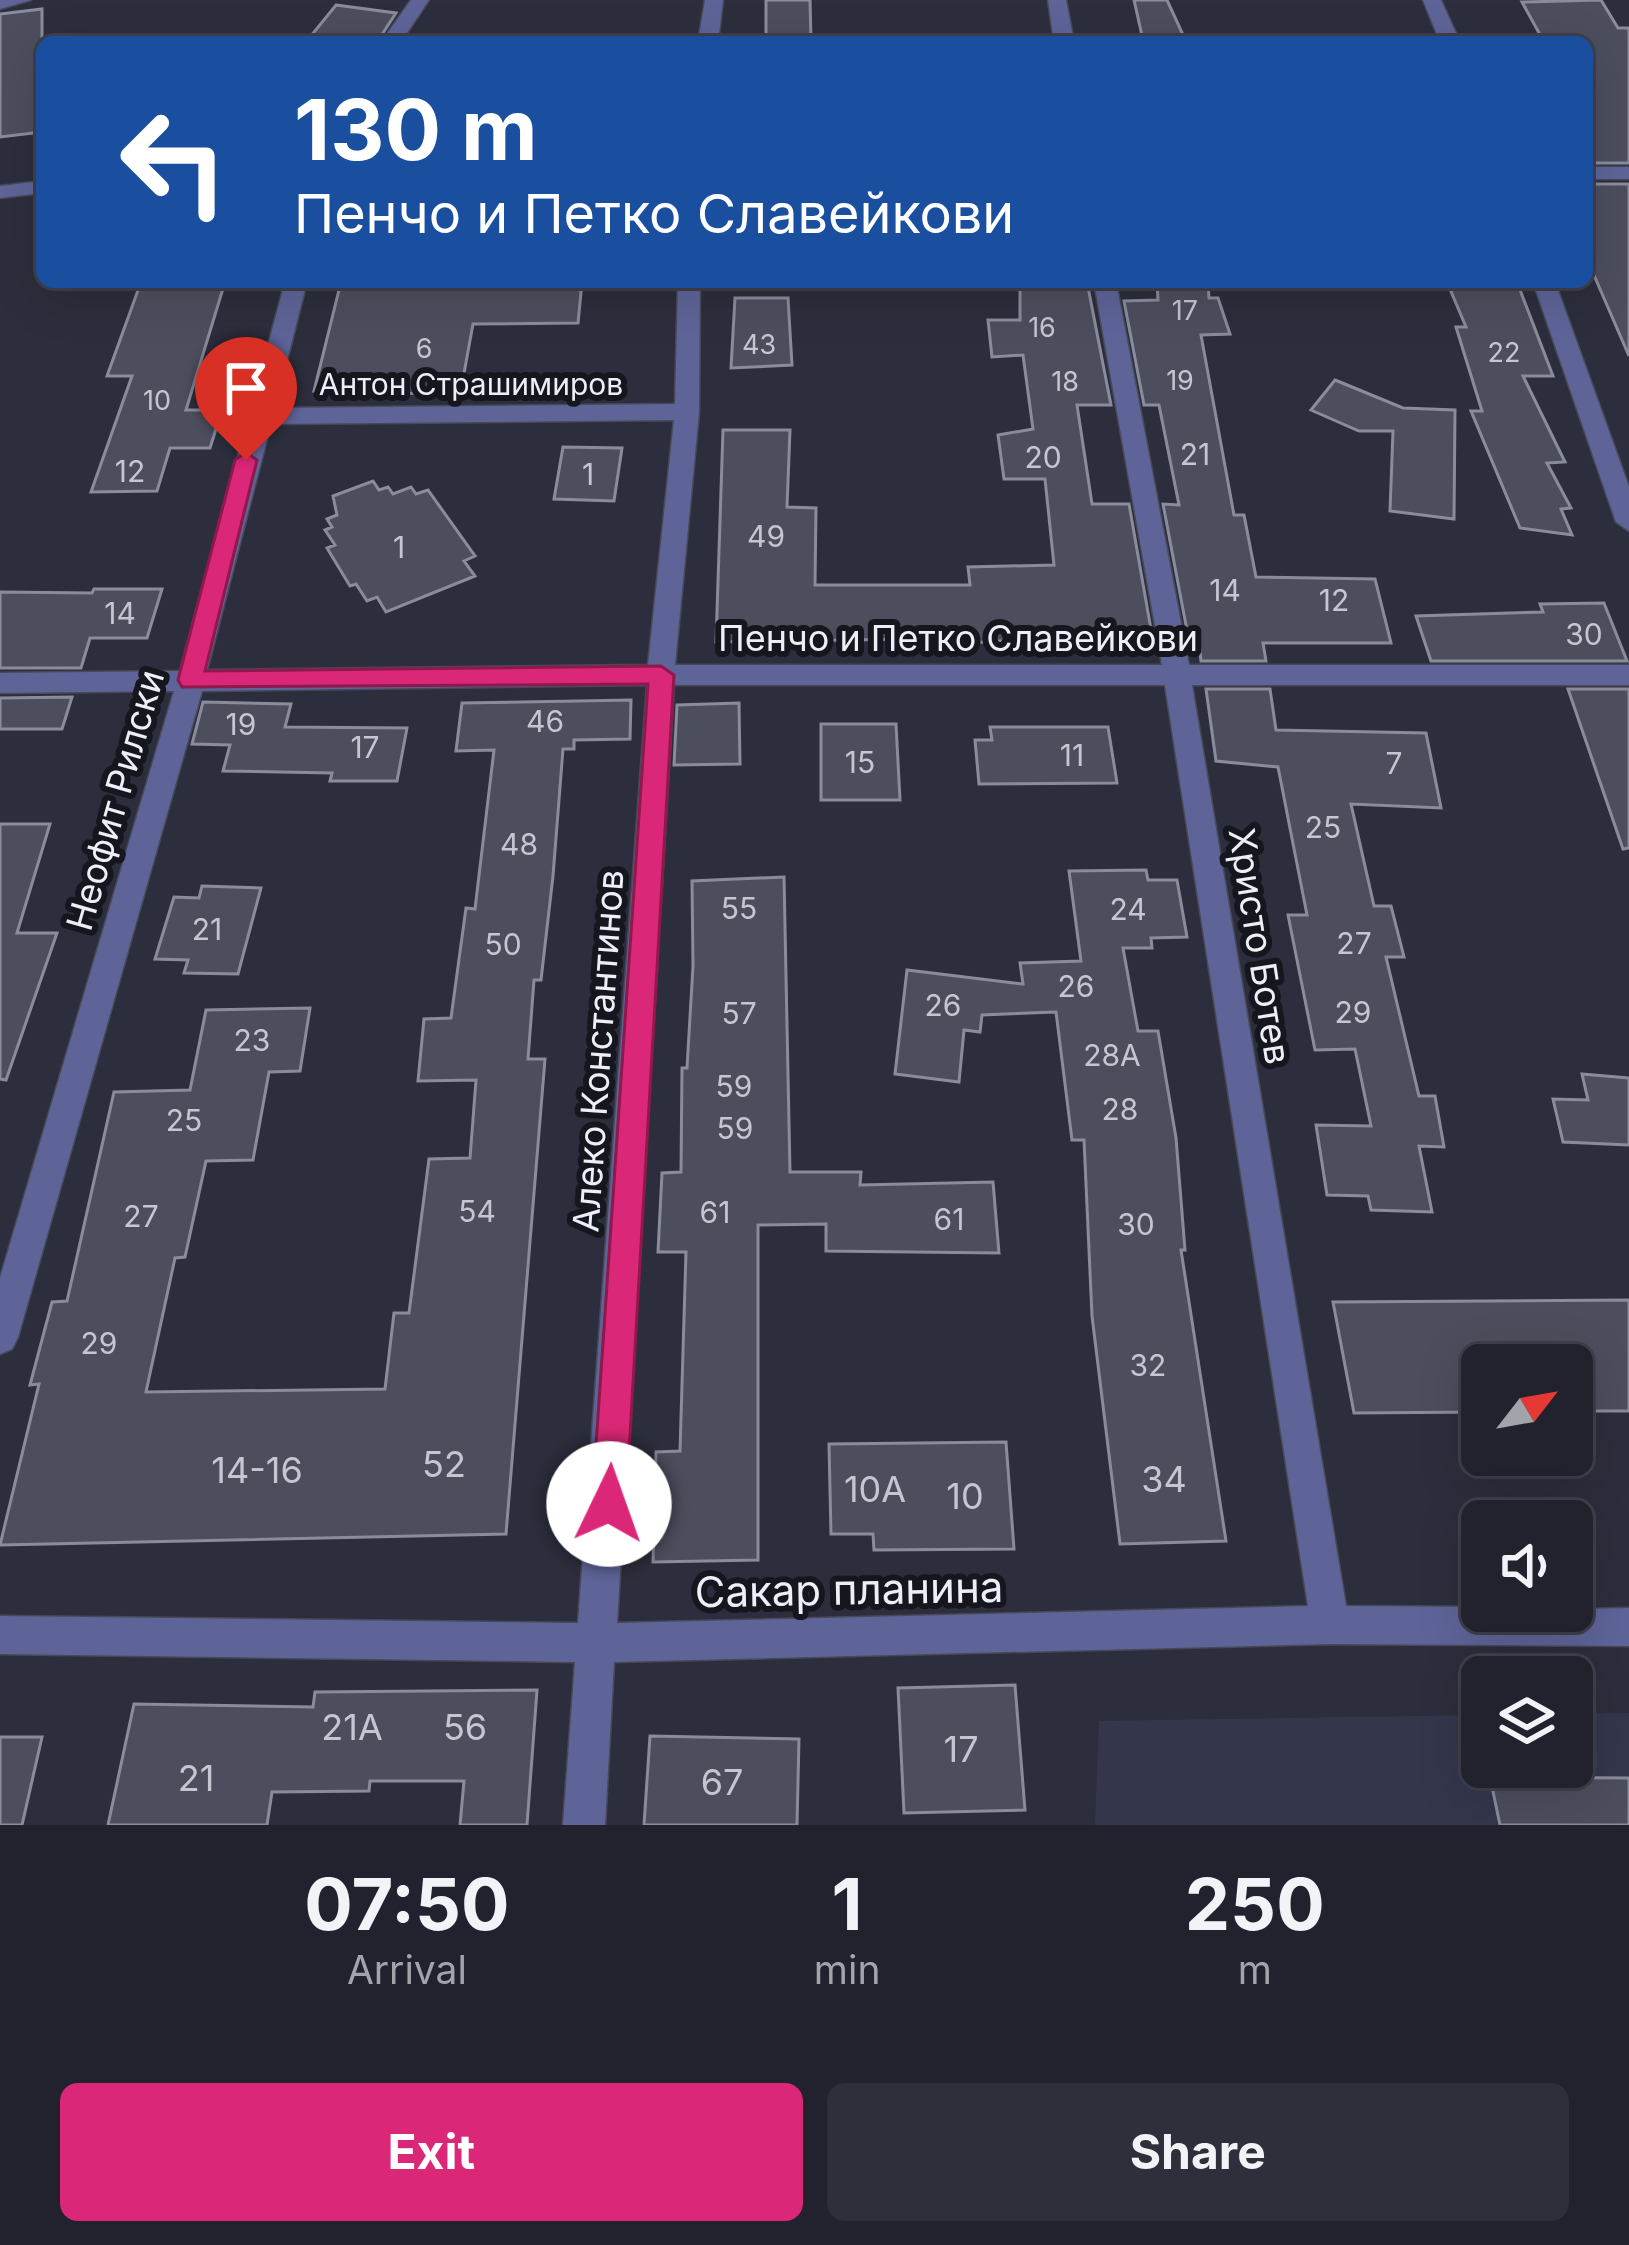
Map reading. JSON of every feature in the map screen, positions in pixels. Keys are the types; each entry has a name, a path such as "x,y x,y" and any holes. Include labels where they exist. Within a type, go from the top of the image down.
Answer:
{"street":[{"path":"0,3 22,0"},
{"path":"396,36 420,0"},
{"path":"709,36 714,0"},
{"path":"1058,0 1063,36"},
{"path":"1432,0 1447,36"},
{"path":"1593,173 1629,173"},
{"path":"0,191 36,188"},
{"name":"Неофит Рилски","path":"0,1337 191,680 256,416 294,288"},
{"name":"Алеко Константинов","path":"584,1825 600,1643 661,675 687,412 689,288"},
{"name":"Христо Ботев","path":"1106,288 1177,674 1330,1625"},
{"path":"1546,288 1629,522"},
{"name":"Антон Страшимиров","path":"256,416 687,412"},
{"name":"Пенчо и Петко Славейкови","path":"0,683 661,675 1629,675"},
{"name":"Сакар планина","path":"0,1634 600,1643 1330,1625 1629,1627"}],"shaded area":[{"path":"1629,1713 1629,1825 1095,1825 1099,1721 1461,1715 1461,1788 1593,1788 1593,1714"}],"building":[{"path":"766,0 810,0 811,36 766,36"},
{"path":"1134,0 1167,0 1184,36 1142,36"},
{"path":"1601,0 1618,28 1629,28 1629,163 1593,163 1593,36 1541,36 1522,2"},
{"path":"336,5 396,13 381,36 311,36"},
{"path":"42,9 42,36 36,36 36,133 0,137 0,14"},
{"path":"1593,184 1629,184 1629,356 1593,273"},
{"path":"139,288 223,288 186,410 222,410 210,448 170,448 157,491 91,492 132,376 107,376"},
{"path":"340,288 581,288 578,323 473,324 463,379 435,394 314,391"},
{"path":"1020,288 1088,288 1111,405 1077,405 1092,504 1129,504 1153,641 1107,641 1105,634 925,646 924,641 914,639 716,642 723,430 790,430 787,507 816,508 815,585 970,585 968,567 1054,565 1045,479 1004,479 998,435 1033,429 1023,355 992,357 988,320 1020,320"},
{"path":"1157,288 1208,288 1209,298 1218,298 1230,334 1201,335 1234,515 1244,515 1256,577 1375,579 1391,643 1263,643 1266,661 1201,661 1199,643 1189,641 1163,504 1179,505 1159,405 1144,405 1124,301 1158,300"},
{"path":"1450,288 1519,288 1553,376 1523,376 1565,462 1547,463 1571,508 1561,509 1572,535 1520,528 1471,411 1482,411 1456,327 1466,327"},
{"path":"735,298 788,298 792,365 731,368"},
{"path":"1335,380 1403,408 1455,410 1454,519 1390,511 1393,431 1359,431 1311,410"},
{"path":"563,447 622,448 614,501 554,499"},
{"path":"373,481 379,490 388,487 393,494 411,487 416,494 428,490 475,556 464,561 475,576 386,612 377,597 367,601 356,584 350,586 327,548 335,545 325,530 332,527 327,519 337,515 333,496"},
{"path":"94,589 162,589 147,638 90,638 81,668 0,668 0,592 92,593"},
{"path":"1604,603 1627,661 1431,661 1416,616 1543,612 1540,604"},
{"path":"1206,689 1270,689 1276,730 1426,733 1441,808 1351,804 1374,906 1391,906 1404,957 1386,957 1419,1096 1435,1096 1444,1147 1419,1146 1432,1212 1371,1210 1368,1196 1327,1195 1316,1125 1371,1126 1355,1049 1315,1050 1288,915 1307,915 1278,767 1216,761"},
{"path":"1568,689 1629,689 1629,848 1623,849"},
{"path":"72,697 62,729 0,729 0,698"},
{"path":"631,700 630,739 574,740 574,749 563,749 553,876 541,980 534,980 528,1059 545,1059 506,1534 0,1545 39,1384 30,1385 52,1302 67,1301 114,1092 190,1090 206,1010 310,1008 300,1071 269,1072 253,1160 206,1161 185,1257 175,1258 146,1392 385,1389 394,1313 409,1313 429,1159 470,1158 476,1080 418,1081 424,1019 451,1018 466,908 475,909 494,750 456,751 462,703"},
{"path":"203,702 291,704 285,727 407,728 397,781 330,781 332,773 223,771 230,745 192,744"},
{"path":"739,703 740,764 674,765 677,705"},
{"path":"821,724 896,724 900,800 821,800"},
{"path":"990,727 1108,727 1117,783 979,784 975,740 992,740"},
{"path":"0,824 50,824 17,933 57,933 6,1080 0,1079"},
{"path":"1146,870 1148,880 1177,880 1187,937 1151,938 1152,948 1123,948 1138,1031 1158,1031 1176,1138 1185,1250 1181,1250 1226,1541 1120,1544 1092,1316 1084,1140 1072,1140 1056,1012 982,1015 980,1032 964,1030 959,1082 895,1074 907,970 1023,984 1020,963 1081,961 1069,871"},
{"path":"784,877 790,1172 861,1172 860,1185 993,1182 999,1253 826,1251 826,1224 758,1225 758,1560 653,1562 656,1452 680,1451 686,1252 658,1252 662,1173 681,1172 682,1068 687,1068 693,966 692,881"},
{"path":"202,886 261,888 238,974 184,973 188,960 155,959 174,897 199,898"},
{"path":"1582,1074 1629,1078 1629,1145 1563,1142 1553,1099 1588,1100"},
{"path":"1629,1300 1629,1411 1593,1411 1593,1344 1461,1344 1461,1412 1354,1413 1333,1302"},
{"path":"1006,1442 1014,1549 874,1550 873,1534 831,1534 829,1444"},
{"path":"1015,1685 1025,1810 904,1813 898,1688"},
{"path":"537,1690 527,1825 460,1825 464,1781 370,1781 369,1791 272,1792 267,1825 108,1825 134,1704 313,1707 315,1692"},
{"path":"650,1736 799,1739 797,1825 644,1825"},
{"path":"0,1737 42,1737 22,1825 0,1825"},
{"path":"1593,1778 1629,1778 1629,1825 1500,1825 1492,1788 1593,1788"}],"route":[{"path":"246,460 191,680 661,675 609,1504"}]}
